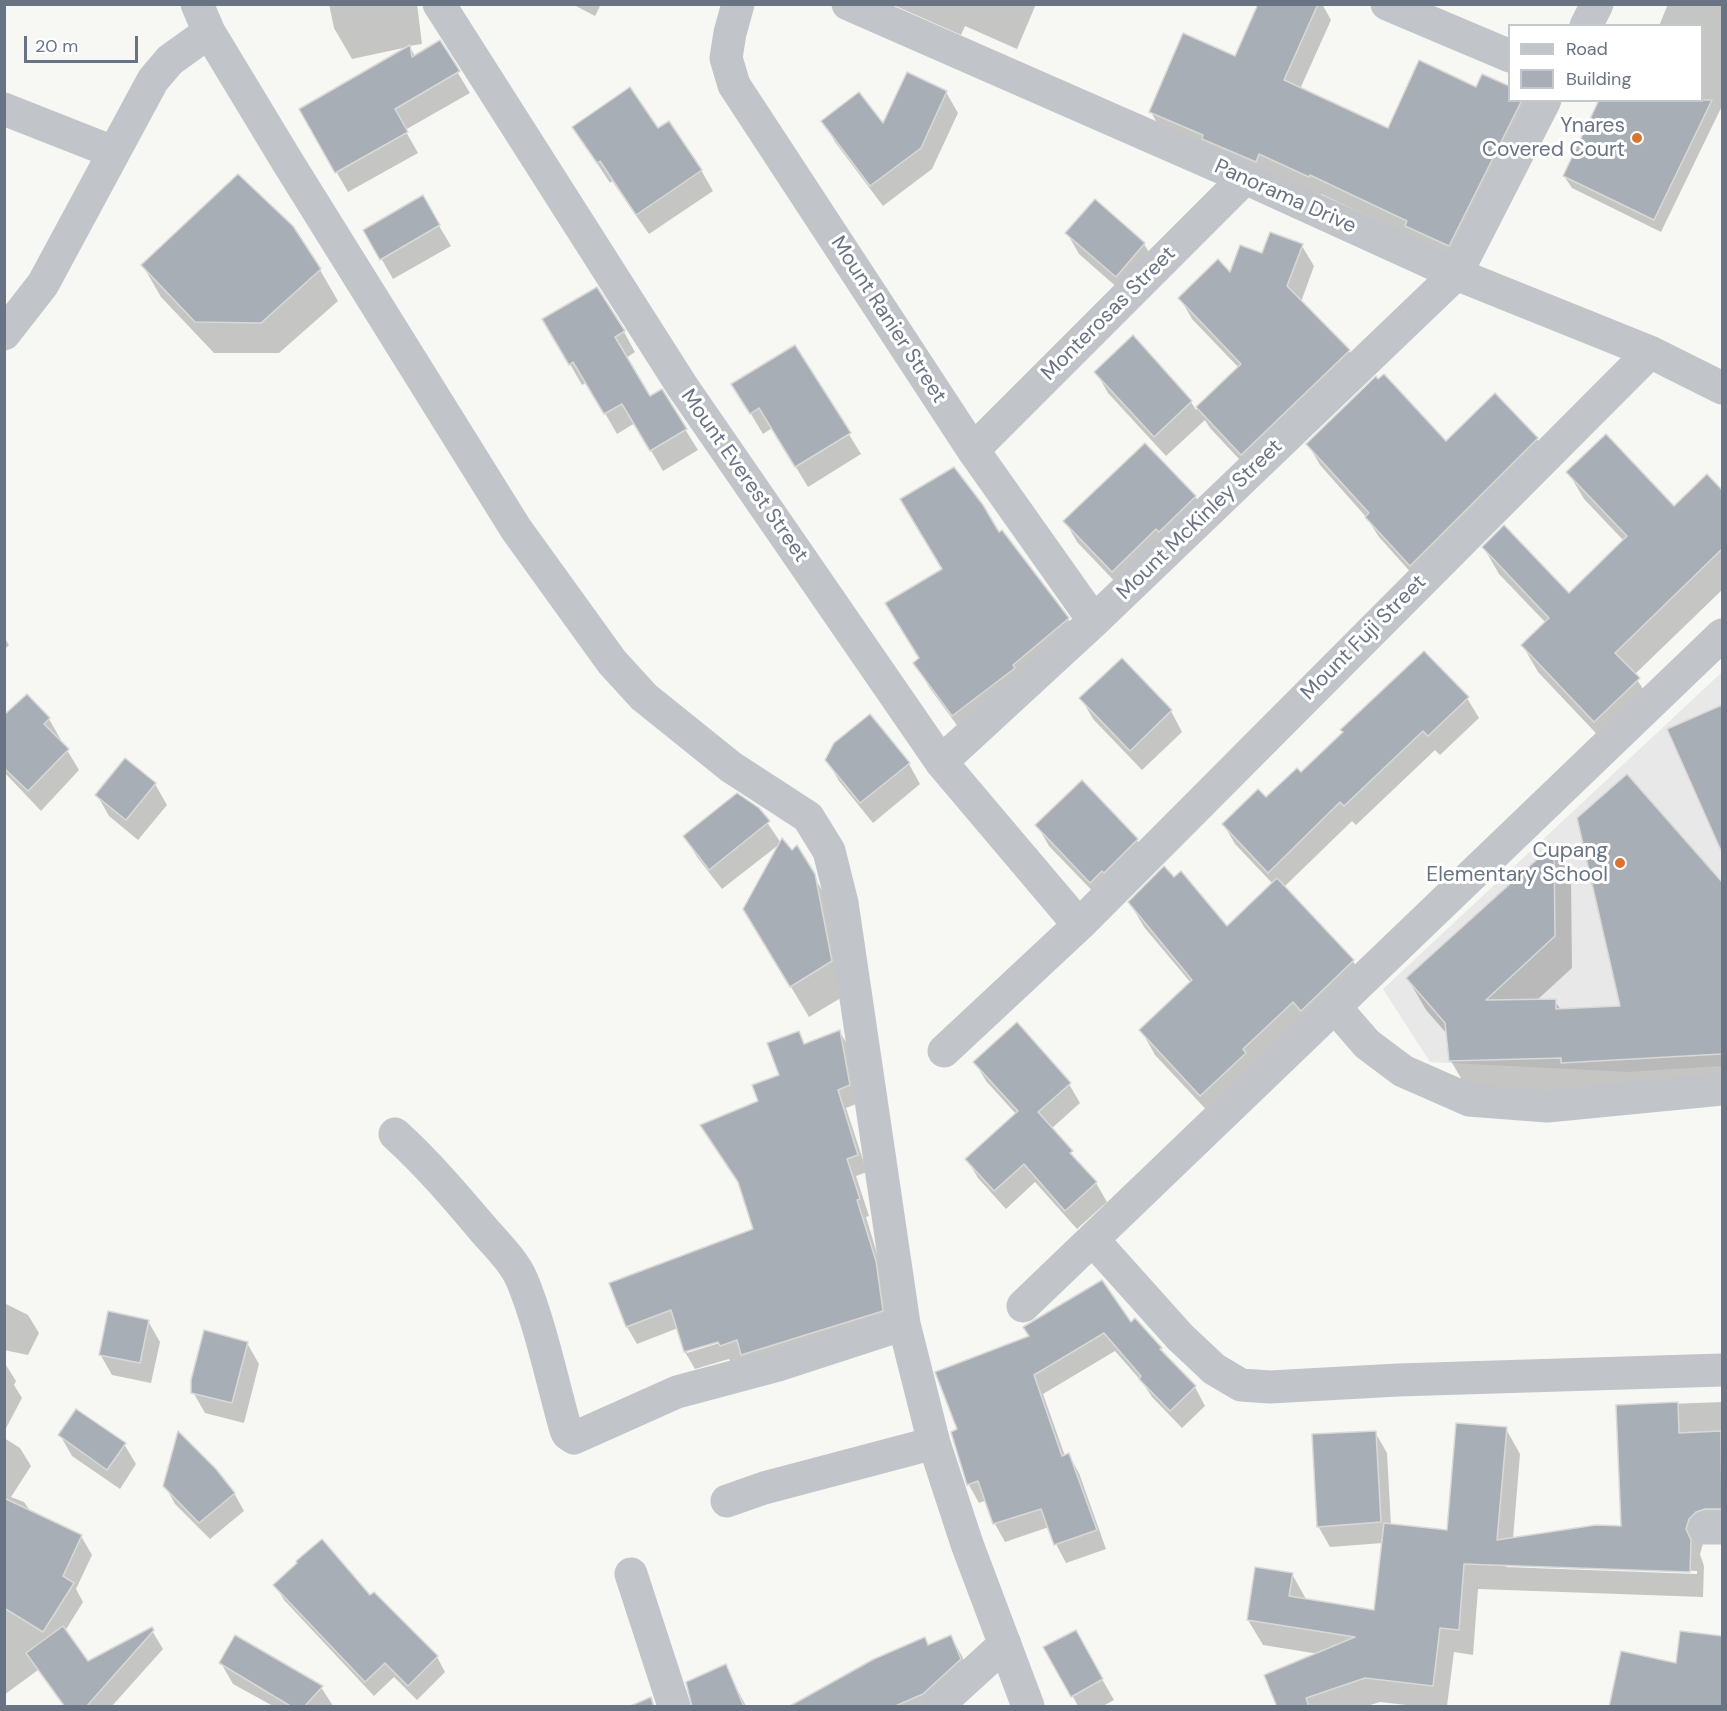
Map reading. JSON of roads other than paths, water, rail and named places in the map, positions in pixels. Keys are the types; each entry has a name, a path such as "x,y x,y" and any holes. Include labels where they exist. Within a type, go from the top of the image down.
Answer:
{"street":[{"name":"Mount Everest Street","path":"439,4 682,386 941,762 1079,925"},
{"name":"Mount Ranier Street","path":"738,4 726,58 734,85 974,450 1094,621"},
{"name":"Panorama Drive","path":"848,4 1456,273 1650,352 1722,388"},
{"path":"1387,4 1508,56"},
{"path":"1587,24 1597,4"},
{"path":"4,334 43,284 153,80 203,18 404,351 509,519 612,662 644,697 731,767 808,818 829,851 842,903 904,1324 934,1443 967,1544 1029,1707"},
{"name":"Mount McKinley Street","path":"941,762 1094,621 1456,273 1544,102"},
{"path":"4,109 113,152"},
{"name":"Monterosas Street","path":"974,450 1245,178"},
{"name":"Mount Fuji Street","path":"944,1051 1079,925 1650,352"},
{"path":"1023,1306 1722,635"},
{"path":"1334,1006 1367,1044 1403,1071 1469,1100 1547,1106 1722,1089"},
{"path":"395,1134 415,1152 466,1209 509,1259 521,1278 541,1339 566,1430 574,1438 677,1392 778,1365 904,1324"},
{"path":"1093,1240 1180,1337 1214,1369 1241,1385 1270,1387 1722,1370"},
{"path":"727,1501 764,1488 934,1443"},
{"path":"631,1574 674,1707"},
{"path":"937,1707 1005,1644"}],"place":[{"name":"Ynares Covered Court","path":"1637,138"},
{"name":"Cupang Elementary School","path":"1620,863"}]}
